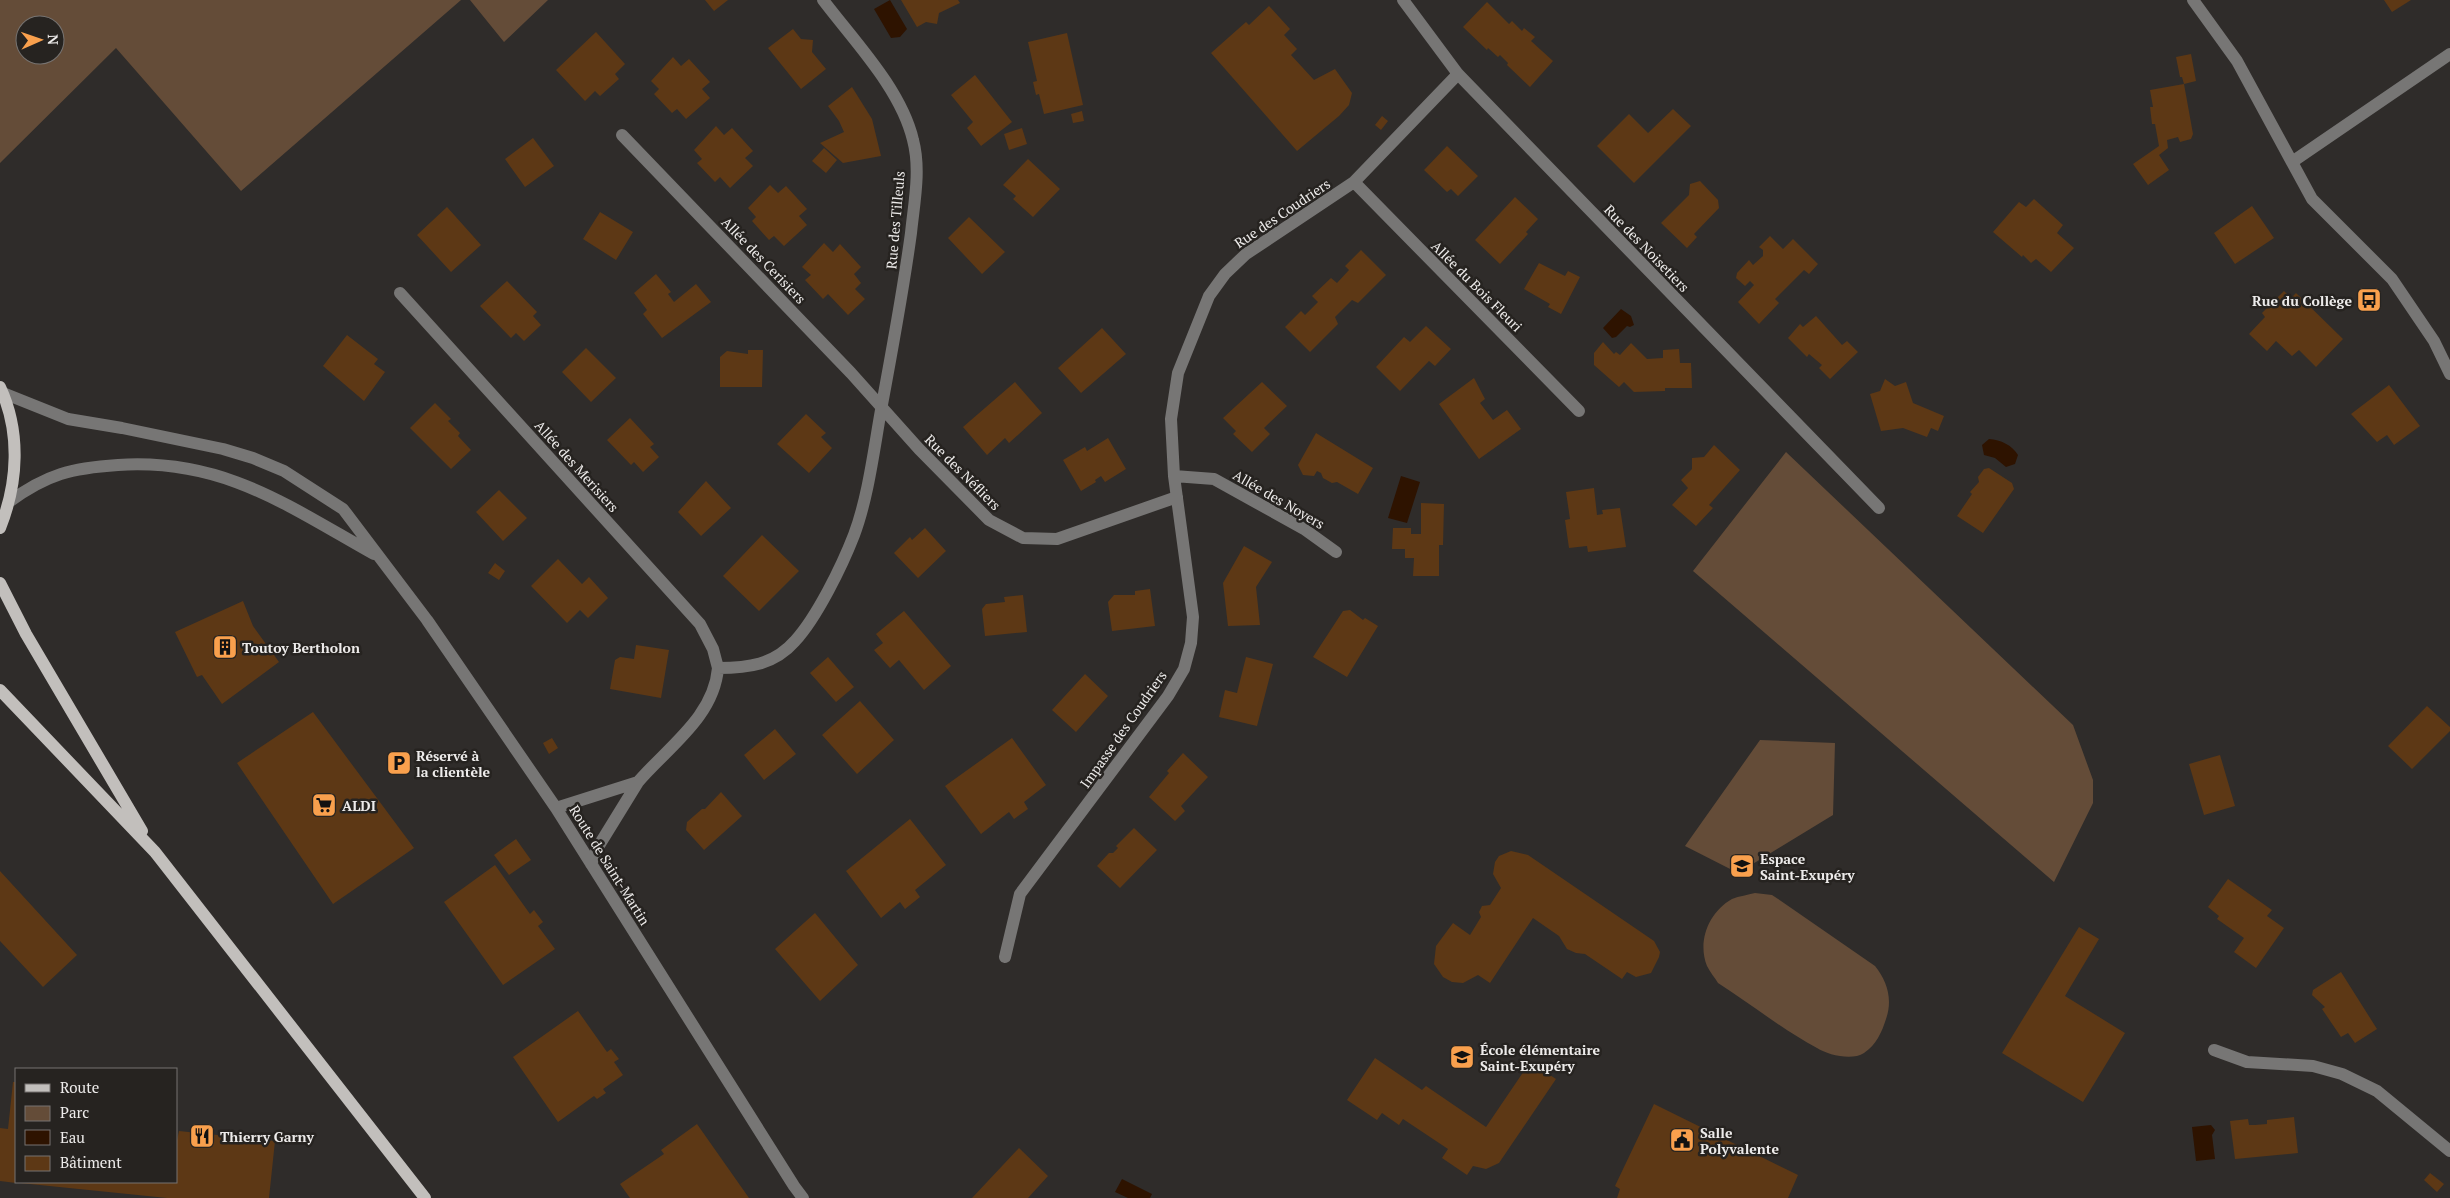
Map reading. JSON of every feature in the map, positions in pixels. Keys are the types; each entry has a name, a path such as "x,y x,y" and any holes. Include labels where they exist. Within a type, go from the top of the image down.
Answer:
{"main road":[{"path":"0,528 9,502 15,455 12,423 1,390"},
{"path":"0,583 26,634 154,852"},
{"path":"0,690 154,852 426,1198"}],"street":[{"name":"Rue des Tilleuls","path":"718,668 743,668 766,663 796,640 826,594 854,535 870,471 902,300 917,180 914,141 902,109 879,73 823,0"},
{"name":"Rue des Noisetiers","path":"1403,0 1458,74 1879,508"},
{"path":"2193,0 2237,61 2312,199 2392,279 2434,341 2450,374"},
{"path":"2292,162 2450,54"},
{"name":"Rue des Coudriers","path":"1177,497 1171,419 1178,373 1209,296 1225,274 1246,254 1354,182 1458,74"},
{"name":"Allée des Cerisiers","path":"622,135 851,373 882,408"},
{"name":"Allée du Bois Fleuri","path":"1354,182 1579,411"},
{"name":"Allée des Merisiers","path":"400,293 700,624 713,649 718,668"},
{"name":"Route de Saint-Martin","path":"1,390 68,419 224,449 253,458 284,471 343,509 427,620 556,808 794,1186 804,1198"},
{"name":"Rue des Néfliers","path":"882,408 989,520 1023,538 1056,539 1177,497"},
{"path":"9,502 47,478 64,472 92,466 170,465 213,473 252,487 313,518 379,556"},
{"name":"Allée des Noyers","path":"1174,476 1214,479 1304,529 1336,552"},
{"name":"Impasse des Coudriers","path":"1005,957 1020,894 1168,696 1184,669 1191,644 1193,617 1177,497"},
{"path":"591,864 598,847 638,782 701,716 717,683 718,668"},
{"path":"556,808 638,782"},
{"path":"2214,1050 2247,1062 2313,1066 2342,1074 2377,1091 2450,1151"}],"green space":[{"path":"0,0 461,0 241,191 116,48 0,163"},
{"path":"470,0 548,0 504,42"},
{"path":"1786,452 2073,725 2093,780 2093,803 2054,882 1693,571"},
{"path":"1760,740 1835,743 1833,815 1738,873 1685,846"},
{"path":"1755,893 1772,895 1875,966 1883,978 1888,991 1888,1012 1878,1038 1864,1053 1847,1057 1822,1051 1718,983 1707,966 1704,956 1704,937 1707,928 1717,911 1732,899"}],"water":[{"path":"890,0 907,29 900,37 891,38 874,9"},
{"path":"1621,309 1631,316 1634,325 1627,326 1616,337 1612,338 1603,328"},
{"path":"1989,439 2002,442 2013,448 2018,455 2015,464 2006,467 1995,458 1984,455 1982,445"},
{"path":"1401,476 1420,482 1407,523 1388,518"},
{"path":"2211,1125 2215,1130 2212,1135 2215,1159 2196,1161 2192,1127"},
{"path":"1122,1179 1152,1194 1150,1198 1128,1198 1115,1192"}],"building":[{"path":"705,0 728,0 714,11"},
{"path":"901,0 958,0 960,3 939,13 937,24 926,22 917,27"},
{"path":"2384,0 2411,0 2392,12"},
{"path":"1487,2 1509,24 1512,21 1522,31 1524,28 1535,37 1531,41 1553,61 1530,87 1507,65 1508,63 1500,55 1498,57 1488,48 1487,50 1463,27"},
{"path":"1269,6 1290,29 1284,35 1297,49 1291,55 1314,80 1335,69 1352,93 1349,105 1339,116 1297,151 1211,53 1246,22 1249,25"},
{"path":"793,29 801,39 813,40 812,52 826,69 801,89 768,48"},
{"path":"596,32 625,64 615,74 619,79 600,96 595,91 585,101 556,70"},
{"path":"1067,33 1083,105 1044,114 1039,94 1036,95 1033,82 1037,81 1028,42"},
{"path":"2191,54 2196,81 2184,84 2182,77 2180,77 2176,57"},
{"path":"673,57 681,66 689,59 710,82 702,89 710,98 686,119 677,109 672,113 654,94 659,89 651,81"},
{"path":"975,75 1012,122 981,146 967,128 973,122 951,95"},
{"path":"2184,84 2193,134 2191,139 2180,142 2178,137 2167,140 2168,148 2159,155 2169,170 2148,185 2133,164 2159,146 2155,124 2152,124 2150,107 2153,107 2150,90"},
{"path":"852,87 872,119 881,156 843,163 820,143 844,132 839,121 828,106"},
{"path":"1673,109 1691,126 1634,183 1597,146 1629,114 1648,133"},
{"path":"1082,111 1084,121 1073,123 1071,114"},
{"path":"1382,116 1388,121 1381,130 1375,125"},
{"path":"716,126 724,135 732,128 753,151 745,158 753,166 730,188 720,177 715,182 697,163 702,159 694,150"},
{"path":"1022,128 1027,144 1009,150 1004,134"},
{"path":"533,138 554,166 525,187 505,159"},
{"path":"1447,146 1478,176 1458,196 1451,189 1447,192 1424,170"},
{"path":"824,148 837,160 826,173 812,161"},
{"path":"1028,159 1060,189 1033,217 1013,199 1016,196 1003,185"},
{"path":"1700,181 1718,200 1719,208 1694,234 1697,237 1687,248 1661,223 1689,195 1690,184"},
{"path":"770,185 778,193 786,186 807,209 799,216 807,225 784,246 774,236 769,240 752,221 756,217 748,208"},
{"path":"1515,197 1538,219 1526,232 1528,234 1500,264 1475,240"},
{"path":"2034,199 2063,225 2057,233 2074,248 2051,272 2036,259 2031,263 2023,255 2022,257 1993,232 2019,202 2026,207"},
{"path":"2252,206 2274,238 2235,264 2214,233"},
{"path":"447,207 481,245 451,272 417,235"},
{"path":"600,212 633,232 616,260 583,239"},
{"path":"969,217 1005,252 982,274 948,238"},
{"path":"1770,236 1783,249 1793,239 1818,264 1809,274 1804,270 1775,299 1779,303 1759,324 1738,302 1754,285 1750,281 1745,286 1736,278 1737,273 1749,260 1753,265 1763,256 1763,250 1759,247"},
{"path":"824,243 833,252 840,244 861,267 854,274 861,283 855,289 865,299 848,315 828,294 823,299 805,280 811,275 802,267"},
{"path":"1361,250 1386,275 1358,303 1352,300 1335,317 1338,324 1310,352 1285,327 1301,311 1305,315 1318,302 1312,296 1331,278 1337,283 1349,270 1345,266"},
{"path":"1539,263 1565,276 1568,271 1580,277 1561,314 1548,307 1550,304 1524,289"},
{"path":"656,274 671,292 668,294 674,302 696,284 711,302 662,338 643,314 647,310 634,293"},
{"path":"507,281 537,312 533,316 541,325 524,341 516,333 511,338 480,306"},
{"path":"2284,291 2291,298 2296,293 2343,339 2316,367 2299,350 2292,356 2276,341 2267,351 2249,334 2265,317 2262,313"},
{"path":"1816,316 1842,345 1847,341 1858,352 1830,379 1819,368 1822,365 1809,354 1807,357 1788,338 1800,324 1803,327"},
{"path":"1426,326 1451,349 1435,366 1429,361 1400,391 1376,367 1404,337 1410,342"},
{"path":"1102,328 1126,354 1081,393 1058,368"},
{"path":"347,335 378,359 374,364 385,372 364,401 323,366"},
{"path":"1603,342 1614,354 1616,352 1620,355 1631,343 1647,359 1663,358 1663,350 1679,349 1680,363 1691,363 1692,388 1665,388 1665,391 1634,392 1624,382 1619,387 1594,365 1594,353"},
{"path":"586,348 616,378 591,402 562,372"},
{"path":"748,350 763,350 762,387 720,387 720,357 727,351 748,354"},
{"path":"1474,378 1485,399 1480,403 1493,420 1507,410 1521,429 1479,459 1439,404"},
{"path":"1885,379 1895,386 1906,382 1913,403 1944,416 1938,431 1931,428 1927,437 1903,428 1881,431 1870,394 1880,391"},
{"path":"1015,382 1042,413 1009,443 1005,438 987,455 963,427"},
{"path":"1262,382 1287,406 1264,428 1270,434 1252,452 1233,434 1236,431 1223,418"},
{"path":"2389,385 2420,426 2394,445 2387,435 2377,442 2351,414"},
{"path":"435,403 451,419 448,421 460,433 458,436 471,450 451,469 410,428"},
{"path":"806,414 826,433 821,437 832,448 809,473 777,444"},
{"path":"630,418 654,444 650,447 659,457 643,472 634,462 631,465 607,440"},
{"path":"1316,433 1373,468 1358,494 1337,482 1332,483 1323,478 1321,473 1317,471 1314,476 1303,475 1298,465"},
{"path":"1108,438 1126,469 1105,482 1101,476 1095,480 1096,482 1081,491 1063,460 1085,447 1087,451"},
{"path":"1714,445 1740,470 1709,505 1713,508 1696,526 1672,505 1688,488 1681,480 1692,469 1692,458 1704,457"},
{"path":"1989,468 2012,483 2014,489 1983,533 1957,516 1972,494 1970,492 1979,482 1978,477 1984,469"},
{"path":"706,481 731,508 701,536 678,512"},
{"path":"1594,488 1597,515 1603,514 1602,510 1620,508 1626,547 1588,552 1587,546 1569,548 1565,520 1570,519 1566,492"},
{"path":"499,490 527,518 503,541 476,512"},
{"path":"1421,503 1444,504 1443,545 1439,545 1439,576 1413,576 1414,558 1405,558 1405,549 1392,549 1393,528 1411,528 1411,534 1421,534"},
{"path":"925,528 946,551 918,578 894,553 910,537 912,540"},
{"path":"762,535 799,571 759,611 723,576"},
{"path":"1244,546 1272,562 1256,587 1260,625 1228,626 1223,583"},
{"path":"558,559 582,584 589,577 608,598 588,618 580,610 567,623 531,586"},
{"path":"495,563 505,571 499,580 488,573"},
{"path":"1150,589 1155,626 1112,631 1108,602 1114,595 1135,595 1135,591"},
{"path":"1023,595 1027,632 985,636 982,609 986,604 1005,602 1004,597"},
{"name":"Toutoy Bertholon","path":"243,601 253,626 279,662 222,704 202,675 197,677 175,632"},
{"path":"1350,610 1363,620 1365,618 1378,626 1347,677 1313,657 1343,611"},
{"path":"904,611 951,666 924,690 899,660 890,668 874,650 883,643 876,634"},
{"path":"636,645 669,650 661,698 610,689 615,660 620,657 634,659"},
{"path":"828,657 854,687 836,702 810,673"},
{"path":"1246,657 1273,664 1257,726 1219,717 1225,690 1237,693"},
{"path":"1085,674 1108,696 1076,732 1052,710"},
{"path":"860,701 894,740 857,774 822,735"},
{"path":"2427,706 2450,727 2450,731 2412,769 2388,746"},
{"name":"ALDI","path":"313,712 414,848 333,904 237,763"},
{"path":"775,729 796,754 764,780 744,755"},
{"path":"552,738 558,748 549,754 543,743"},
{"path":"1012,738 1046,785 1024,802 1028,809 1014,819 1009,812 981,834 945,786"},
{"path":"1183,753 1208,777 1181,806 1185,811 1175,821 1149,797 1169,773 1167,771"},
{"path":"2220,755 2235,806 2204,815 2189,764"},
{"path":"721,792 742,816 704,850 686,830 687,822 702,809 705,809"},
{"path":"910,819 946,865 915,890 920,897 905,909 900,902 881,918 846,871"},
{"path":"1134,828 1157,850 1120,888 1097,866 1109,853 1113,853 1118,848 1116,846"},
{"path":"516,839 531,860 509,875 494,855"},
{"path":"1511,851 1528,855 1654,941 1660,952 1651,973 1636,977 1627,972 1622,979 1585,954 1567,949 1559,936 1533,918 1490,983 1478,975 1463,983 1452,982 1443,977 1434,964 1436,946 1453,923 1470,935 1481,917 1479,912 1482,906 1490,905 1501,888 1493,874 1495,862 1499,856"},
{"path":"495,865 530,914 534,910 543,922 538,926 555,949 503,985 444,902"},
{"path":"0,871 77,955 43,987 0,941"},
{"path":"2228,879 2272,910 2267,916 2284,928 2256,968 2234,952 2244,938 2217,919 2219,916 2208,907"},
{"path":"815,913 858,965 820,1001 775,949"},
{"path":"2079,927 2099,939 2065,996 2125,1033 2083,1102 2002,1053"},
{"path":"2341,972 2377,1029 2355,1043 2348,1033 2341,1037 2322,1009 2325,1007 2312,995 2313,990"},
{"path":"578,1011 607,1052 611,1049 619,1059 614,1062 623,1075 603,1089 606,1093 597,1099 594,1096 558,1122 513,1057"},
{"path":"1375,1058 1422,1090 1426,1086 1486,1127 1530,1062 1556,1079 1499,1163 1486,1169 1473,1166 1467,1175 1442,1158 1448,1149 1403,1119 1399,1125 1382,1113 1377,1120 1347,1100"},
{"path":"13,1082 15,1082 15,1183 0,1181 0,1128 8,1129"},
{"name":"Salle Polyvalente","path":"1654,1104 1798,1175 1788,1198 1617,1198 1620,1189 1615,1186"},
{"path":"2294,1117 2298,1153 2235,1159 2230,1121 2248,1119 2249,1125 2255,1125 2267,1124 2267,1120"},
{"path":"697,1124 749,1198 630,1198 620,1184 664,1154 661,1150"},
{"name":"Thierry Garny","path":"179,1131 275,1141 269,1198 167,1198 20,1183 178,1183"},
{"path":"1019,1148 1048,1176 1028,1198 972,1198"},
{"path":"2430,1173 2444,1184 2437,1192 2424,1180"}],"place":[{"name":"Rue du Collège","path":"2369,300"},
{"name":"Toutoy Bertholon","path":"225,647"},
{"name":"Réservé à la clientèle","path":"399,763"},
{"name":"ALDI","path":"324,805"},
{"name":"Espace Saint-Exupéry","path":"1742,866"},
{"name":"École élémentaire Saint-Exupéry","path":"1462,1057"},
{"name":"Thierry Garny","path":"202,1136"},
{"name":"Salle Polyvalente","path":"1682,1140"}]}
